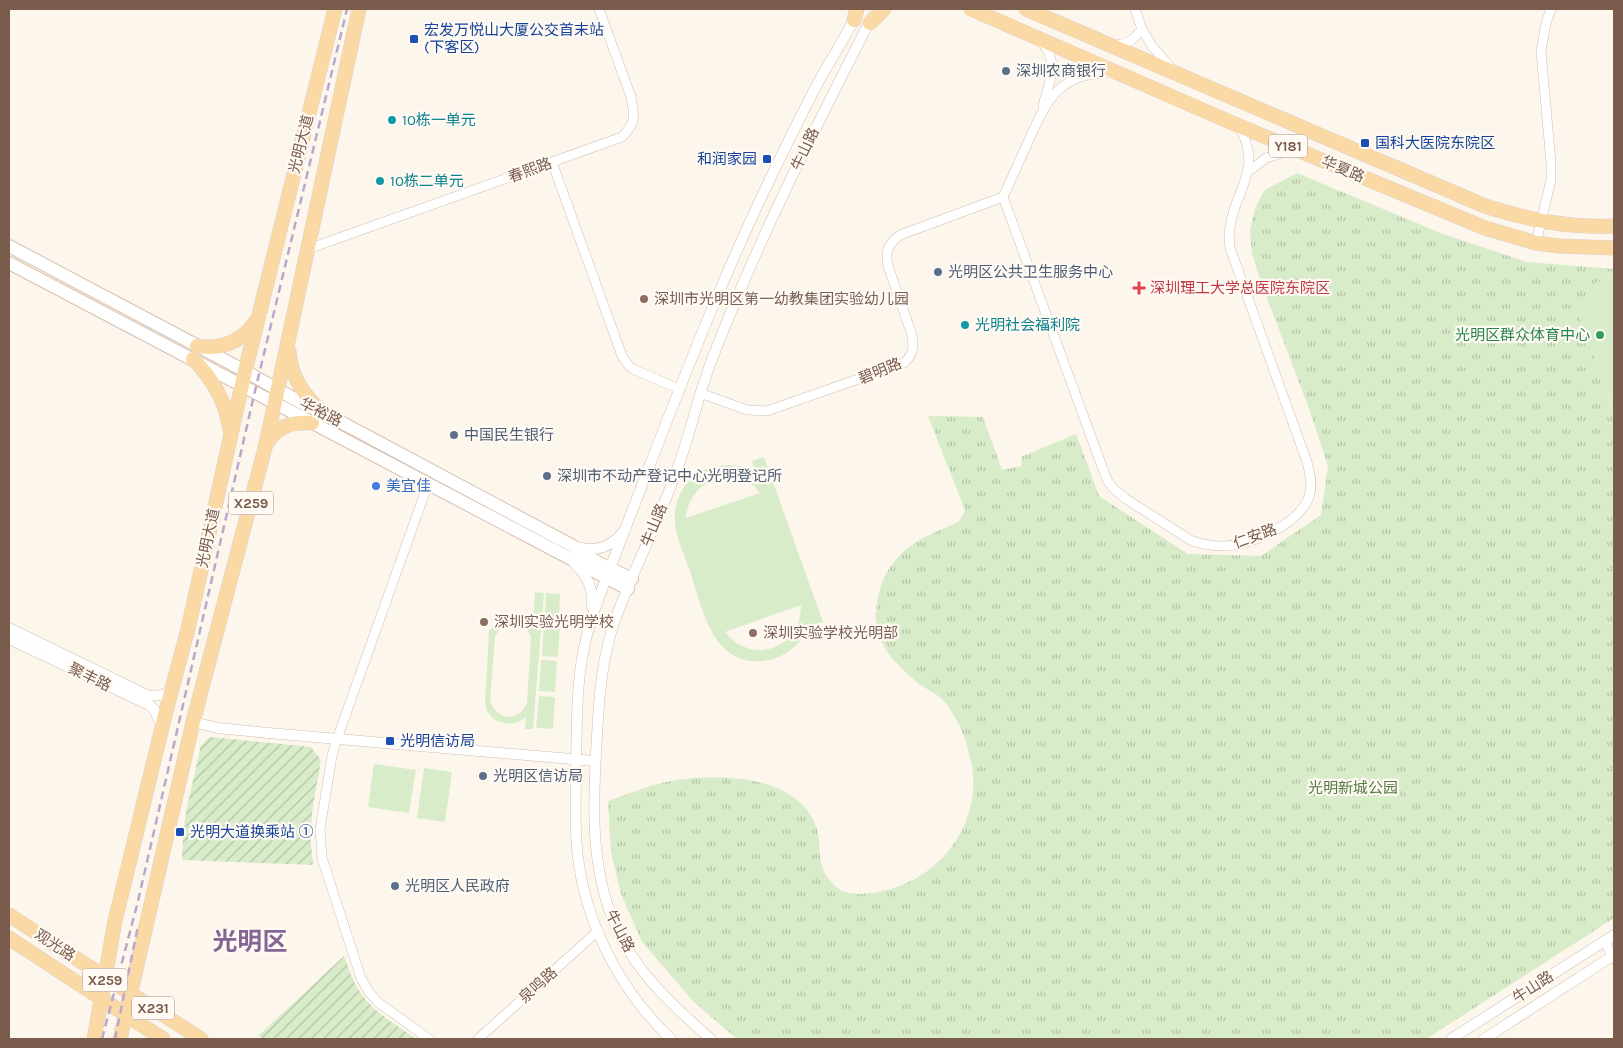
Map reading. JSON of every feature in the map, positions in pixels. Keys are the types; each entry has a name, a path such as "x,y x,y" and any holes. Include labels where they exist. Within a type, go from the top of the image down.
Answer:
{"main road":[{"name":"光明大道","path":"94,1039 116,921 162,726 188,629 244,378 335,9"},
{"name":"光明大道","path":"120,1039 193,722 277,397 359,9"},
{"path":"870,23 884,9"},
{"name":"华夏路","path":"971,9 1238,125 1485,228 1536,243 1559,246 1614,248"},
{"name":"华夏路","path":"1026,9 1485,206 1540,222 1614,226"},
{"name":"华裕路","path":"9,246 277,397 312,423 428,484 568,551"},
{"name":"华裕路","path":"9,263 195,352"},
{"path":"230,437 228,418 222,399 195,352 218,347 237,340 253,325 260,312"},
{"path":"289,339 291,365 294,375 307,398 322,412"},
{"name":"华裕路","path":"277,397 322,412 630,584"},
{"path":"266,444 279,429 287,424 312,423"},
{"name":"观光路","path":"9,915 201,1039"},
{"name":"观光路","path":"9,938 102,999"},
{"name":"X231","path":"102,999 163,1039"}],"street":[{"name":"春熙路","path":"308,249 622,137 632,126 634,112 631,97 599,9"},
{"name":"牛山路","path":"711,1039 675,1008 647,975 630,953 606,905 598,864 594,821 595,761 601,684 606,655 616,618 679,464 700,392 726,324 811,136 877,9"},
{"path":"1135,9 1142,29 1152,46 1176,73"},
{"path":"1536,243 1551,180 1542,51 1546,23 1551,9"},
{"name":"牛山路","path":"671,1039 660,1029 622,978 591,917 583,889 576,837 576,759 580,669 591,620 608,573 679,389 743,236 824,72 857,13"},
{"path":"1111,45 1125,44 1142,29"},
{"path":"1038,38 1048,51 1053,66 1053,73 1042,111"},
{"path":"1003,197 1042,111 1060,88 1078,77 1098,73 1118,73"},
{"name":"仁安路","path":"1003,197 1107,480 1119,494 1183,536 1202,544 1223,546 1246,542 1284,525 1306,504 1311,487 1307,462 1230,248 1229,231 1232,214 1249,172 1249,150 1238,125"},
{"path":"1249,172 1266,158 1295,149"},
{"path":"552,162 625,362 633,369 679,389"},
{"name":"碧明路","path":"700,392 747,410 767,411 904,363 909,358 914,344 888,266 886,257 889,245 900,234 1003,197"},
{"path":"428,484 337,739 332,756 320,829 320,843 322,858 361,978 369,992 379,1003 429,1039"},
{"path":"568,551 603,548 616,540 626,526"},
{"path":"568,551 589,582 592,598 591,620"},
{"name":"聚丰路","path":"9,628 149,696 163,695 171,690"},
{"name":"聚丰路","path":"9,638 149,706 154,709 162,726"},
{"path":"193,722 218,728 595,761"},
{"name":"泉鸣路","path":"478,1039 598,931"},
{"name":"牛山路","path":"1451,1039 1614,935"},
{"path":"1604,941 1614,957"},
{"name":"牛山路","path":"1484,1039 1614,957"}],"green space":[{"name":"光明新城公园","path":"1297,173 1443,234 1527,262 1614,269 1614,276 1590,285 1579,315 1614,414 1614,918 1426,1039 737,1039 693,1001 642,942 621,894 611,852 608,801 660,783 695,778 736,778 776,788 793,797 807,809 818,833 822,867 825,873 836,887 850,893 877,892 908,882 927,871 943,857 956,840 966,821 972,801 973,779 968,749 963,734 948,706 937,695 918,683 885,648 878,631 876,617 882,583 895,561 917,541 958,522 965,510 928,416 983,417 1002,470 1022,466 1021,457 1076,434 1099,496 1188,554 1261,556 1321,515 1328,466 1307,403 1262,285 1252,254 1250,232 1253,215 1265,190"},
{"name":"光明区群众体育中心","path":"1614,276 1614,414 1579,315 1590,285"},
{"path":"764,457 823,622 811,626 810,624 800,641 785,654 773,659 753,661 737,657 724,648 714,636 700,604 680,543 675,520 678,499 684,487 693,477 715,466 728,465 755,471 752,461","holes":["726,477 745,481 760,493 686,518 690,502 699,490 711,481","801,605 799,620 793,633 784,642 773,648 761,650 748,648 736,642 725,632"]},
{"path":"535,592 544,593 533,729 525,729 526,717 520,721 507,724 496,720 487,711 485,704 489,631 504,619 515,617 521,618 533,625","holes":["519,624 525,628 531,637 527,703 519,714 508,717 497,712 490,701 495,637 506,625"]},
{"path":"546,593 560,594 559,621 545,620"},
{"path":"544,624 560,625 558,657 542,656"},
{"path":"541,660 557,661 555,692 539,691"},
{"path":"539,696 555,697 553,729 536,728"},
{"path":"210,737 311,747 321,760 310,835 313,865 182,860 187,807 201,745"},
{"path":"374,764 416,770 409,813 368,807"},
{"path":"424,768 452,772 445,822 417,818"},
{"path":"344,956 356,986 367,1002 387,1019 416,1039 265,1039 258,1036"}],"railway":[{"path":"102,1039 138,901 255,391 347,9"},
{"path":"115,1039 138,926"}],"place":[{"name":"宏发万悦山大厦公交首末站 (下客区)","path":"414,39"},
{"name":"深圳农商银行","path":"1006,71"},
{"name":"10栋一单元","path":"392,120"},
{"name":"国科大医院东院区","path":"1365,143"},
{"name":"和润家园","path":"767,159"},
{"name":"10栋二单元","path":"380,181"},
{"name":"光明区公共卫生服务中心","path":"938,272"},
{"name":"深圳理工大学总医院东院区","path":"1139,288"},
{"name":"深圳市光明区第一幼教集团实验幼儿园","path":"644,299"},
{"name":"光明社会福利院","path":"965,325"},
{"name":"光明区群众体育中心","path":"1600,335"},
{"name":"中国民生银行","path":"454,435"},
{"name":"深圳市不动产登记中心光明登记所","path":"547,476"},
{"name":"美宜佳","path":"376,486"},
{"name":"深圳实验光明学校","path":"484,622"},
{"name":"深圳实验学校光明部","path":"753,633"},
{"name":"光明信访局","path":"390,741"},
{"name":"光明区信访局","path":"483,776"},
{"name":"光明大道换乘站 ①","path":"180,832"},
{"name":"光明区人民政府","path":"395,886"}],"district":[{"name":"光明区","path":"250,941"}]}
